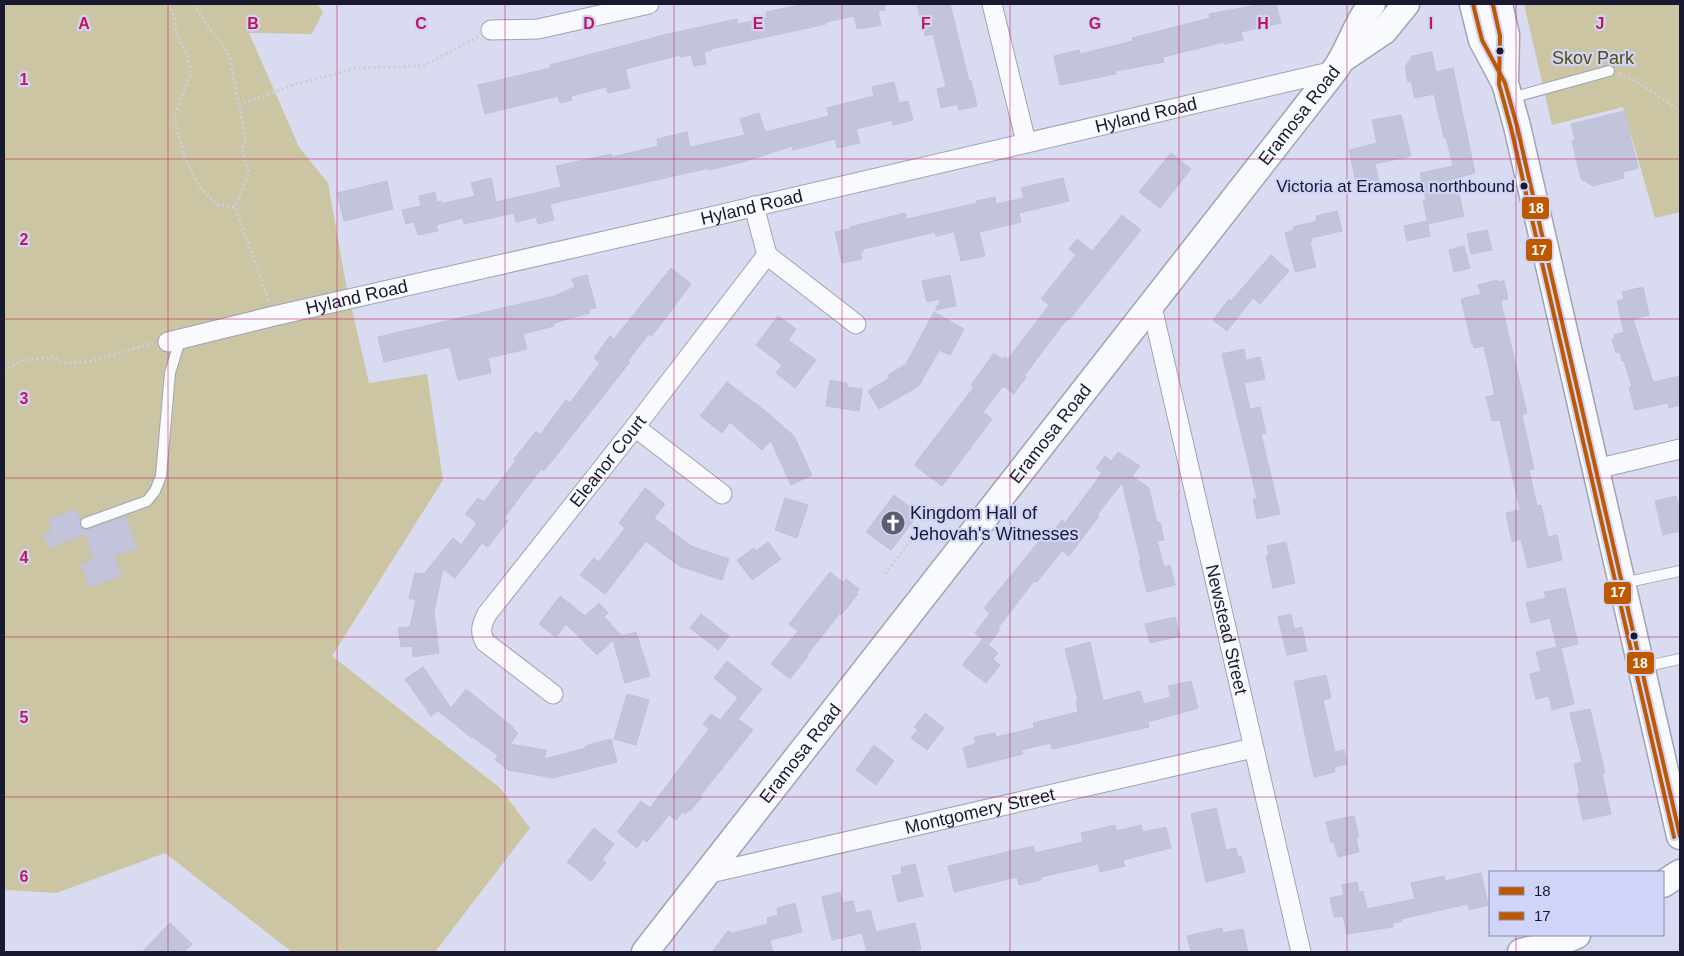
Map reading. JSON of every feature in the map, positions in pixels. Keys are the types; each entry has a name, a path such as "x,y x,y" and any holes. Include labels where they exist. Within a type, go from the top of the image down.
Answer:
{"main road":[{"name":"Eramosa Road","path":"646,952 1152,307 1339,64 1363,15 1372,4"},
{"name":"Eramosa Road","path":"1339,64 1384,31 1407,4"},
{"path":"1459,4 1476,14 1482,40 1508,91"},
{"path":"1499,4 1506,35 1508,91 1680,836"},
{"path":"1664,883 1680,873"},
{"path":"1521,952 1561,942 1575,936"}],"street":[{"path":"491,30 538,29 649,4"},
{"path":"992,4 1026,142"},
{"name":"Hyland Road","path":"174,341 274,316 1026,142 1339,64"},
{"path":"754,206 767,256 856,324"},
{"name":"Eleanor Court","path":"553,694 486,642 481,636 482,625 488,614 767,256"},
{"name":"Newstead Street","path":"1152,307 1301,952"},
{"path":"635,427 722,494"},
{"path":"1596,469 1680,449"},
{"name":"Montgomery Street","path":"706,874 1253,748"}],"lane":[{"path":"1508,91 1609,71"},
{"path":"86,523 148,501 155,491 161,476 174,341"},
{"path":"1622,583 1680,571"},
{"path":"1642,668 1680,659"}],"path":[{"path":"169,4 178,38 187,55 190,72 174,118 185,158 200,188 217,206 235,207"},
{"path":"194,4 212,33 222,42 230,60 246,139 242,150 249,172 235,207 274,316"},
{"path":"239,105 293,85 357,68 423,66 491,30"},
{"path":"1609,71 1634,80 1680,111"},
{"path":"4,371 20,361 53,357 63,363 88,362 148,343 174,341"},
{"path":"885,574 910,542 933,540"}],"green space":[{"path":"4,4 317,4 323,12 312,34 249,33 299,147 328,183 346,284 369,383 427,374 443,480 332,656 500,788 530,828 435,952 292,952 165,853 56,893 4,891"},
{"name":"Skov Park","path":"1524,4 1680,4 1680,212 1655,218 1623,107 1552,125"}],"building":[{"path":"805,4 884,4 885,10 878,11 881,25 857,29 854,16 826,22 826,24 711,49 704,52 706,64 694,66 691,55 681,57 680,55 625,69 630,88 608,93 606,87 571,96 572,100 560,103 558,96 485,114 478,85 551,68 550,65 664,35 737,19 737,24 767,18 766,12"},
{"path":"917,4 950,4 977,106 959,110 957,104 941,108 937,89 946,87 933,34 925,36"},
{"path":"1262,4 1276,4 1281,23 1241,32 1243,40 1224,44 1224,42 1163,57 1164,62 1116,71 1116,74 1060,85 1054,56 1079,50 1080,54 1133,41 1132,38 1210,18 1209,14"},
{"path":"1432,52 1436,72 1453,68 1475,173 1456,178 1434,94 1415,98 1411,81 1408,82 1405,67 1412,56"},
{"path":"894,82 899,103 908,101 913,120 893,125 892,120 856,129 860,143 837,148 835,139 793,150 792,146 743,162 550,204 554,220 538,224 536,217 516,222 514,213 464,224 463,218 436,225 438,231 418,235 414,222 406,224 402,210 421,206 419,196 435,192 437,202 441,201 441,204 475,196 471,183 491,178 496,202 561,187 556,166 611,154 612,157 658,146 657,139 687,132 690,147 745,135 740,119 759,113 765,132 829,116 827,108 874,96 872,87"},
{"path":"1624,111 1638,168 1623,172 1624,178 1593,186 1581,179 1572,141 1575,140 1571,124"},
{"path":"1401,115 1411,156 1375,164 1380,186 1358,191 1349,150 1377,143 1372,120"},
{"path":"1171,153 1191,169 1160,208 1139,192"},
{"path":"1453,166 1464,216 1428,224 1423,201 1426,200 1420,173"},
{"path":"1063,178 1069,201 1019,213 1021,222 979,232 985,256 961,261 954,232 936,236 935,232 863,249 863,252 860,253 862,259 842,263 835,232 905,213 907,219 995,197 996,204 1024,198 1021,188"},
{"path":"387,181 393,209 344,221 337,193"},
{"path":"1337,211 1342,231 1311,238 1312,242 1310,242 1316,267 1295,272 1285,233 1294,230 1293,227 1317,221 1316,216"},
{"path":"1122,215 1141,230 1069,320 1067,319 1024,376 1026,377 1014,394 1003,386 983,412 992,419 942,486 914,465 974,387 971,385 994,353 1003,360 1004,357 1008,359 1049,305 1041,299 1076,255 1069,249 1077,239 1092,251"},
{"path":"1427,221 1430,236 1407,241 1404,226"},
{"path":"1487,230 1492,250 1471,254 1467,234"},
{"path":"1464,246 1470,268 1454,272 1449,250"},
{"path":"1271,255 1289,271 1260,304 1253,298 1227,331 1213,320 1229,299 1231,301"},
{"path":"671,268 691,284 652,336 649,334 633,354 628,361 630,362 544,471 541,469 504,518 508,521 488,547 482,543 455,578 443,569 434,612 439,653 413,657 412,646 401,647 398,628 410,627 416,600 409,598 415,573 424,574 453,538 461,545 477,523 465,514 478,498 484,502 536,431 540,435 566,400 570,403 600,363 594,358 610,336 614,339"},
{"path":"587,275 596,308 589,309 590,313 554,323 554,326 523,334 527,349 488,358 491,373 458,380 450,347 384,362 378,337 554,296 575,287 572,279"},
{"path":"950,275 956,306 935,310 941,299 927,302 922,281"},
{"path":"1497,280 1498,282 1504,281 1508,299 1502,300 1501,303 1527,413 1522,415 1534,469 1529,470 1537,506 1541,505 1548,537 1557,535 1562,560 1528,568 1521,539 1512,542 1506,513 1520,510 1500,420 1492,421 1486,397 1495,395 1484,346 1474,348 1472,344 1461,299 1481,294 1478,285"},
{"path":"1643,287 1649,315 1633,319 1653,382 1680,376 1680,405 1669,408 1668,403 1635,410 1629,388 1632,387 1624,361 1622,361 1620,352 1616,353 1612,340 1615,338 1614,335 1624,332 1617,301 1624,299 1622,292"},
{"path":"934,312 964,329 950,355 939,350 919,386 879,409 868,391 890,378 888,375 906,364"},
{"path":"778,316 796,329 788,340 816,360 795,388 776,373 782,365 756,345"},
{"path":"1244,349 1246,360 1260,357 1265,379 1244,383 1250,409 1260,407 1266,433 1261,434 1280,514 1257,519 1253,499 1257,498 1222,354"},
{"path":"830,380 847,383 847,387 862,389 859,411 826,406"},
{"path":"727,382 763,409 794,436 812,475 791,485 771,441 762,450 730,422 722,433 700,416"},
{"path":"1118,452 1140,466 1132,476 1149,488 1157,523 1160,522 1164,540 1157,541 1164,567 1170,565 1175,585 1147,592 1122,483 1069,556 1062,551 1036,583 1034,581 998,628 1000,629 989,644 975,633 990,613 984,608 1040,540 1044,543 1062,520 1065,523 1102,473 1096,468 1105,456 1111,461"},
{"path":"645,488 665,504 654,518 691,546 729,559 722,580 679,566 646,541 605,594 580,575 594,558 599,562 625,528 619,523"},
{"name":"Kingdom Hall of Jehovah's Witnesses","path":"894,495 919,514 891,550 866,532"},
{"path":"1676,496 1677,502 1680,502 1680,531 1663,535 1655,501"},
{"path":"785,498 808,505 797,538 775,530"},
{"path":"76,509 81,518 79,521 80,526 86,530 126,517 137,549 114,556 121,576 89,587 81,564 94,560 85,534 49,548 43,534 51,531 52,528 49,520"},
{"path":"768,542 781,559 752,580 737,560 754,548 756,551"},
{"path":"1286,542 1295,583 1273,588 1266,556 1269,555 1267,546"},
{"path":"830,572 843,583 846,579 859,589 856,593 858,594 841,615 840,613 790,679 771,664 798,631 789,624"},
{"path":"1565,588 1578,644 1561,648 1574,704 1552,710 1549,696 1536,699 1530,674 1541,671 1536,652 1557,647 1550,618 1531,623 1526,603 1546,598 1544,592"},
{"path":"560,596 585,616 599,603 608,613 604,617 622,636 636,632 650,676 625,683 613,640 597,655 566,624 556,637 539,624"},
{"path":"701,614 729,636 718,650 690,628"},
{"path":"1291,614 1294,629 1302,627 1307,651 1287,655 1278,617"},
{"path":"1175,617 1180,636 1150,643 1145,624"},
{"path":"982,640 998,653 993,659 1000,665 986,683 962,665"},
{"path":"1090,642 1103,701 1140,691 1144,704 1171,697 1168,686 1191,681 1198,708 1148,722 1149,727 1052,749 1050,743 1021,750 1023,754 968,768 963,748 976,743 974,737 995,733 996,737 1034,728 1033,723 1078,712 1076,701 1078,701 1065,649"},
{"path":"727,661 762,689 738,719 753,730 690,811 685,814 682,812 676,820 669,815 647,842 643,839 637,848 617,832 641,801 650,808 709,729 703,724 711,714 720,720 738,698 714,678"},
{"path":"423,667 451,708 466,689 514,728 518,733 510,744 546,750 544,759 611,739 617,762 553,778 508,770 495,760 498,756 438,711 431,716 405,679"},
{"path":"1326,675 1331,698 1323,700 1335,752 1344,750 1347,764 1334,767 1335,772 1314,777 1294,682"},
{"path":"627,694 649,700 636,745 614,739"},
{"path":"1590,709 1605,773 1602,774 1611,814 1583,820 1577,794 1580,793 1574,764 1582,762 1570,713"},
{"path":"925,713 944,728 927,750 911,738 918,729 914,727"},
{"path":"874,745 894,761 876,785 856,770"},
{"path":"1216,808 1226,850 1236,848 1238,857 1241,856 1245,872 1206,882 1191,814"},
{"path":"1354,816 1359,837 1356,838 1359,852 1338,857 1334,842 1331,843 1326,822"},
{"path":"1115,825 1116,831 1141,825 1143,832 1166,827 1171,848 1123,860 1125,866 1100,872 1098,864 1041,877 1041,880 1019,885 1017,877 954,892 948,866 1033,846 1035,853 1083,842 1081,833"},
{"path":"594,828 614,844 602,860 606,863 591,881 567,862"},
{"path":"915,864 923,896 898,902 892,876 902,874 901,867"},
{"path":"1481,873 1488,905 1469,910 1468,904 1401,919 1402,921 1393,923 1393,927 1347,934 1343,916 1334,917 1330,898 1344,895 1342,885 1357,882 1359,892 1363,891 1367,909 1415,899 1411,883 1444,876 1445,881"},
{"path":"840,892 843,903 853,901 856,913 870,910 876,932 915,923 921,949 909,952 867,952 862,933 832,940 822,897"},
{"path":"795,903 802,932 770,940 773,952 712,952 728,931 732,933 768,924 767,918 778,915 777,908"},
{"path":"170,923 192,944 184,952 142,952"},
{"path":"1222,928 1223,933 1243,929 1248,952 1191,952 1187,936"}],"transit line":[{"name":"18","path":"1473,4 1482,40 1505,83 1517,126 1680,836"},
{"name":"17","path":"1493,5 1500,36 1499,84 1511,128 1674,837"}],"place":[{"name":"Victoria at Eramosa northbound","path":"1524,186"},
{"name":"Kingdom Hall of Jehovah's Witnesses","path":"893,523"}]}
